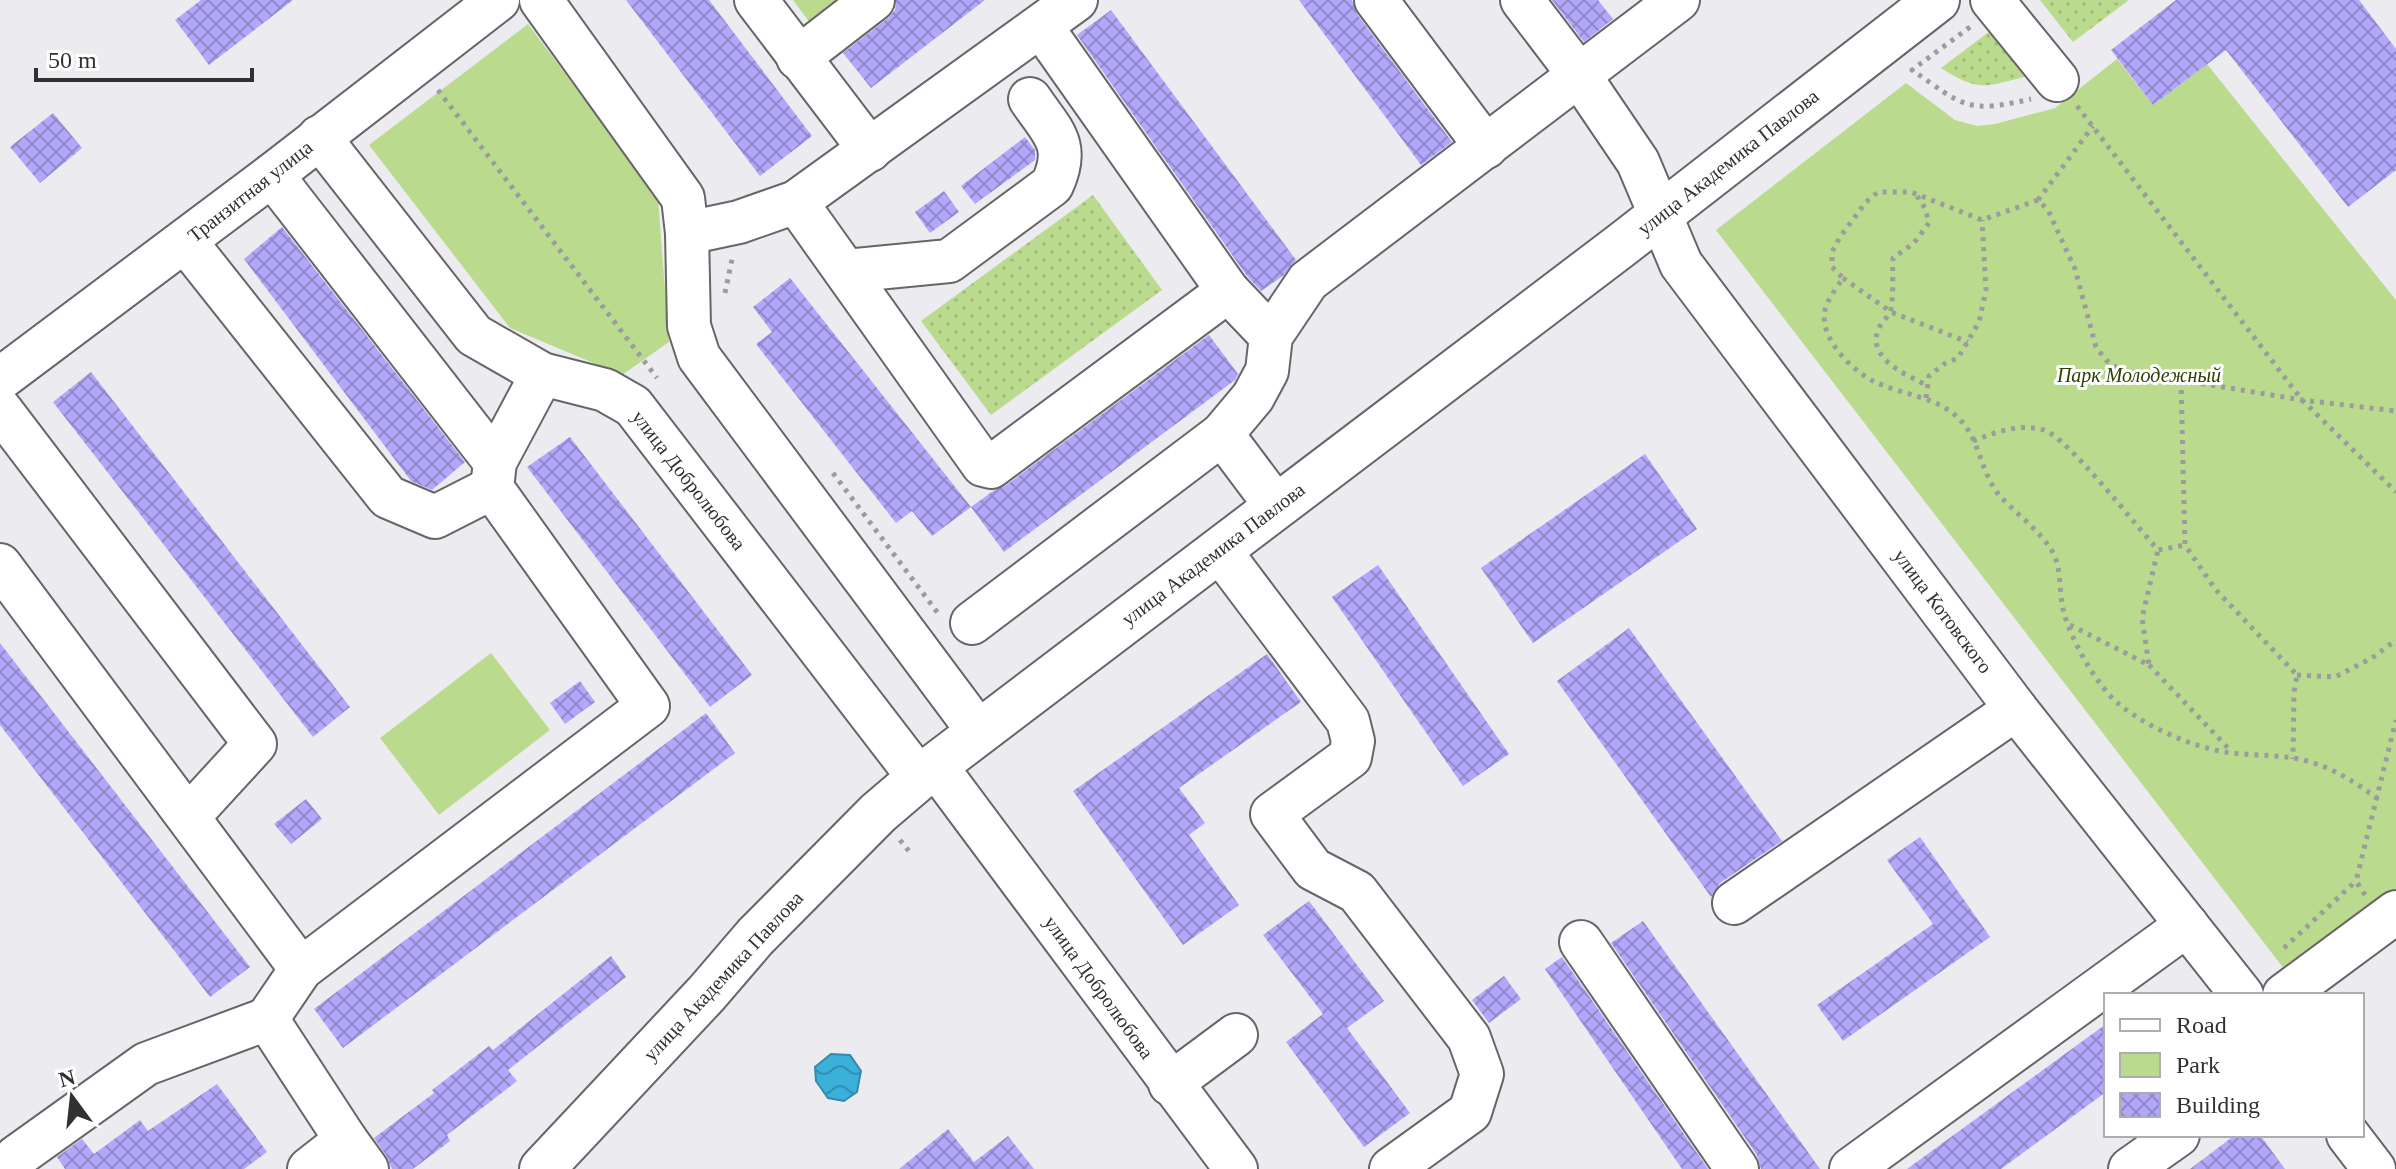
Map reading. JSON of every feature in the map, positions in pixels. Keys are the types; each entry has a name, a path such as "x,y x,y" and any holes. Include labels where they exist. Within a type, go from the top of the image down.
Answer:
{"main road":[{"name":"улица Академика Павлова","path":"542,1169 707,993 755,937 878,813 927,771 1661,215 1937,0"}],"street":[{"name":"Транзитная улица","path":"0,379 498,0"},
{"path":"541,0 683,198 689,326 699,357 978,731"},
{"path":"756,0 870,150"},
{"path":"798,58 873,0"},
{"path":"687,233 739,222 796,202 1076,0"},
{"path":"1376,0 1486,147"},
{"name":"улица Котовского","path":"1522,0 1579,75 1638,162 1681,264 2016,709 2240,993"},
{"path":"960,625 1222,434 1253,397 1267,371 1271,336 1308,281 1678,0"},
{"path":"1995,3 2059,83"},
{"path":"1041,26 1228,291 1271,336"},
{"path":"846,271 949,261 1052,185 1061,167 1060,143 1030,99"},
{"name":"улица Добролюбова","path":"319,137 474,335 542,374 605,390 633,406 927,771 1236,1169"},
{"path":"8,1169 16,1157 146,1064 267,1019 301,969 648,706 494,475 272,175"},
{"path":"796,202 983,465 991,467 1228,291"},
{"path":"185,241 388,497 435,517 494,475 542,374"},
{"path":"0,409 255,744 189,816"},
{"path":"1222,434 1276,506"},
{"path":"1220,551 1348,721 1353,741 1350,757 1272,814 1313,869 1357,892 1469,1038 1482,1074 1470,1112 1391,1169"},
{"path":"0,565 301,969"},
{"path":"1734,903 2016,709"},
{"path":"2286,993 2382,906"},
{"path":"1851,1169 2187,925"},
{"path":"1581,942 1737,1169"},
{"path":"267,1019 357,1154 309,1169"},
{"path":"1170,1084 1236,1035"},
{"path":"2136,1167 2175,1137"},
{"path":"2350,1137 2374,1169"}],"path":[{"path":"1995,3 1912,70 1959,102 1978,108 2050,94 2059,83 2302,400 2396,492"},
{"path":"1968,342 1891,312 1832,267 1832,252 1866,202 1878,192 1911,192 1982,220 2038,200 2093,126"},
{"path":"1911,192 1925,208 1929,223 1914,243 1893,258 1891,312 1878,328 1876,341 1880,354 1893,367 1928,386"},
{"path":"2038,200 2048,210 2075,269 2096,347 2106,360 2120,370 2302,400 2396,411"},
{"path":"1926,398 1929,376 1958,358 1979,322 1986,290 1982,220"},
{"path":"723,305 739,222"},
{"path":"1843,278 1826,306 1824,322 1833,345 1850,364 1872,380 1926,398 1958,417 1968,430 1986,475 1999,495 2051,549 2069,625 2085,661 2103,689 2119,705 2177,737 2232,753 2293,759 2331,770 2378,799"},
{"path":"2181,380 2185,545 2215,589 2297,675 2335,677 2372,658 2396,640"},
{"path":"1973,441 2002,429 2027,427 2058,436 2158,550"},
{"path":"824,461 960,625"},
{"path":"2158,550 2185,545"},
{"path":"2149,665 2142,618 2158,550"},
{"path":"2069,625 2149,665 2232,753"},
{"path":"2293,759 2297,675"},
{"path":"2284,948 2356,881 2396,720"},
{"path":"898,837 912,855"},
{"path":"2356,881 2382,906"}],"green space":[{"path":"793,0 850,0 814,28"},
{"path":"2040,0 2129,0 2073,42"},
{"path":"528,24 658,198 669,342 622,375 510,328 369,145"},
{"path":"1990,31 2027,76 1982,85 1964,81 1941,68"},
{"name":"Парк Молодежный","path":"2117,59 2153,105 2207,64 2396,300 2396,893 2288,974 1716,230 1906,83 1955,120 1977,126 1995,124 2055,108"},
{"path":"1093,195 1162,290 991,415 921,321"},
{"path":"491,653 550,730 439,815 380,738"}],"water":[{"path":"831,1054 850,1055 861,1071 857,1092 844,1101 828,1098 816,1081 815,1067"}],"building":[{"path":"201,0 293,0 209,65 175,20"},
{"path":"626,0 709,0 812,136 760,176"},
{"path":"896,0 985,0 871,88 843,53 888,18 895,10"},
{"path":"1299,0 1352,0 1357,14 1452,142 1421,165"},
{"path":"1552,0 1598,0 1613,19 1584,42"},
{"path":"2176,0 2359,0 2396,49 2396,170 2348,207 2226,50 2153,105 2111,50"},
{"path":"1111,10 1296,260 1283,276 1261,291 1247,276 1077,35"},
{"path":"53,113 82,148 40,183 10,147"},
{"path":"1025,137 1035,150 1035,160 975,204 961,186"},
{"path":"944,191 959,212 930,233 915,212"},
{"path":"282,227 465,462 432,490 411,481 244,259"},
{"path":"790,278 971,507 932,536 912,511 896,523 756,344 772,332 753,307"},
{"path":"1209,335 1238,374 1235,380 1004,552 971,507 1005,486"},
{"path":"91,372 350,707 313,737 53,402"},
{"path":"570,437 752,675 710,707 527,467"},
{"path":"1645,454 1697,529 1533,643 1481,568"},
{"path":"1378,565 1509,754 1463,786 1332,597"},
{"path":"1629,628 1782,841 1720,883 1711,897 1557,681"},
{"path":"0,643 250,967 210,997 0,725"},
{"path":"1267,654 1301,702 1179,788 1205,823 1189,835 1239,905 1183,945 1073,791"},
{"path":"580,681 595,702 565,724 550,703"},
{"path":"706,713 735,753 343,1048 314,1009"},
{"path":"306,799 322,819 291,844 274,824"},
{"path":"1920,837 1990,937 1843,1041 1817,1005 1933,924 1887,860"},
{"path":"1309,901 1384,1001 1347,1028 1410,1113 1364,1147 1286,1042 1323,1014 1263,935"},
{"path":"1643,921 1820,1169 1761,1169 1757,1155 1611,943"},
{"path":"611,956 626,977 508,1070 517,1081 447,1135 450,1141 413,1169 392,1169 374,1138 489,1046 493,1050"},
{"path":"1562,957 1708,1169 1682,1169 1545,969"},
{"path":"1504,976 1521,999 1489,1023 1472,1000"},
{"path":"2104,1025 2104,1093 2001,1169 1907,1169"},
{"path":"217,1084 267,1152 244,1169 65,1169 57,1157 82,1139 94,1154 140,1120 148,1131"},
{"path":"948,1129 974,1162 1008,1136 1034,1169 899,1169"},
{"path":"2232,1137 2261,1137 2285,1169 2190,1169"}]}
